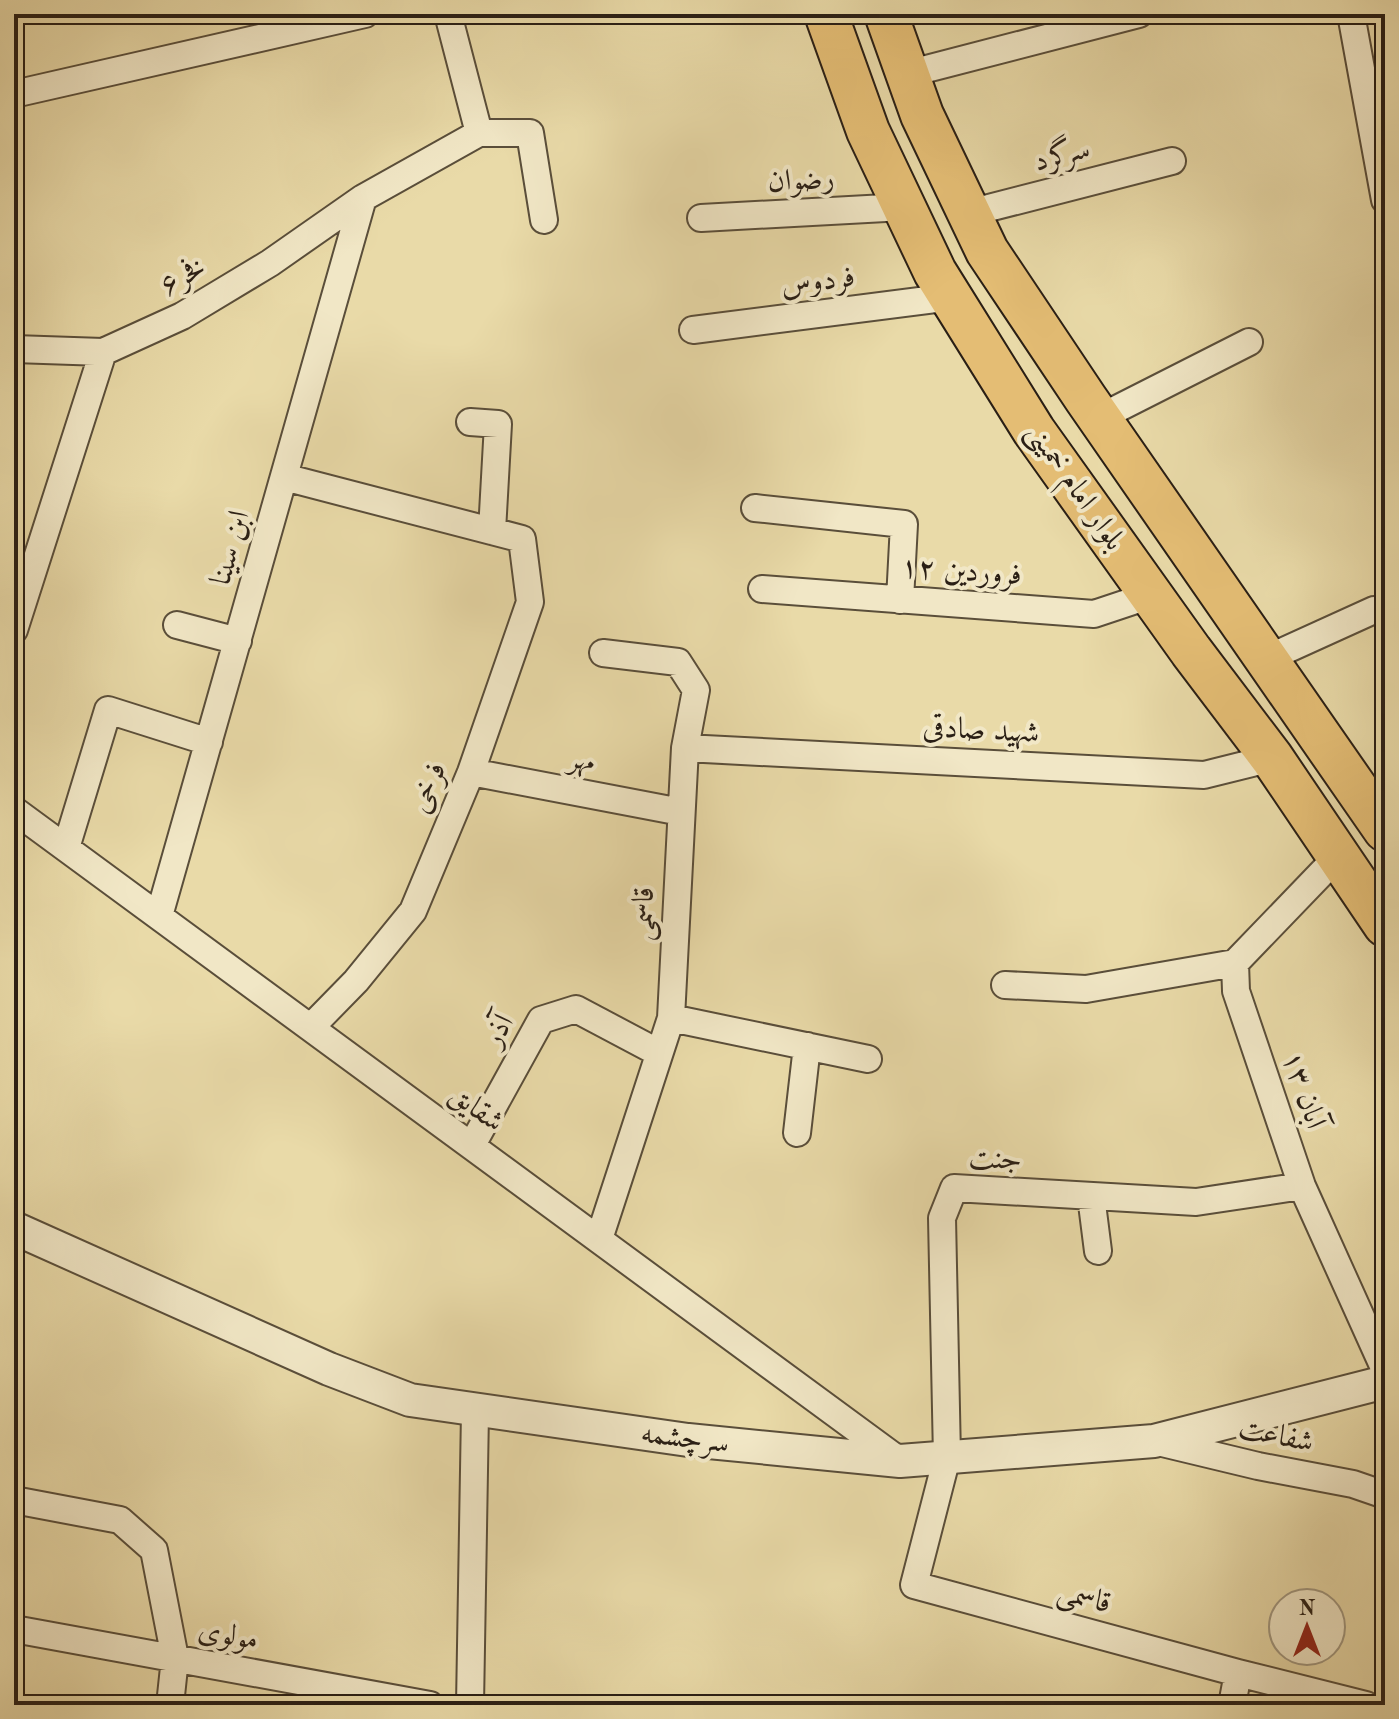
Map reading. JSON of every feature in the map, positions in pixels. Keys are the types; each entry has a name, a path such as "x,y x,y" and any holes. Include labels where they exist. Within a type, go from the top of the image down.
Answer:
{"main road":[{"name":"بلوار امام خمینی","path":"826,14 868,131 935,272 1034,431 1272,758 1385,925"},
{"name":"بلوار امام خمینی","path":"886,14 922,115 987,251 1385,830"}],"street":[{"path":"14,94 365,14"},
{"path":"448,14 479,133 530,133 544,220"},
{"path":"907,74 1139,14"},
{"path":"1351,14 1379,135 1385,200"},
{"name":"فخر۶","path":"14,349 103,352 182,316 270,263 363,198 479,133"},
{"name":"سرگرد","path":"969,213 1172,161"},
{"name":"ابن سینا","path":"159,916 363,198"},
{"name":"رضوان","path":"701,218 904,207"},
{"name":"فردوس","path":"693,330 951,297"},
{"path":"1099,418 1249,342"},
{"path":"14,630 103,352"},
{"path":"284,477 492,531 498,424 470,422"},
{"path":"755,508 904,524 900,600"},
{"name":"فرخی","path":"311,1027 356,981 413,911 471,772 530,602 522,539 492,531"},
{"name":"۱۲ فروردین","path":"762,589 1094,614 1151,595"},
{"path":"1266,659 1374,610"},
{"path":"177,625 238,641"},
{"name":"قاسمی","path":"599,1239 671,1018 685,748 696,690 678,662 603,653"},
{"path":"66,848 108,710 209,742"},
{"name":"شهید صادقی","path":"685,748 1204,775 1272,758"},
{"name":"مهر","path":"471,772 681,812"},
{"name":"شقایق","path":"14,810 900,1461"},
{"path":"1005,985 1086,989 1235,963 1338,856"},
{"name":"۱۳ آبان","path":"1235,963 1236,991 1302,1186 1385,1370"},
{"name":"آذر","path":"472,1145 541,1020 576,1009 659,1053"},
{"path":"671,1018 868,1059"},
{"path":"797,1133 807,1046"},
{"name":"جنت","path":"947,1457 942,1218 954,1188 1196,1202 1302,1186"},
{"path":"1091,1196 1098,1251"},
{"name":"سرچشمه","path":"14,1228 329,1369 410,1400 475,1412 688,1440 900,1461 1154,1441 1385,1382"},
{"path":"470,1705 475,1412"},
{"name":"شفاعت","path":"1154,1441 1258,1466 1353,1484 1385,1495"},
{"name":"قاسمی","path":"947,1457 914,1585 1366,1705"},
{"path":"14,1500 120,1520 154,1550 175,1658 170,1705"},
{"name":"مولوی","path":"14,1629 430,1705"},
{"path":"1232,1705 1238,1673"}]}
